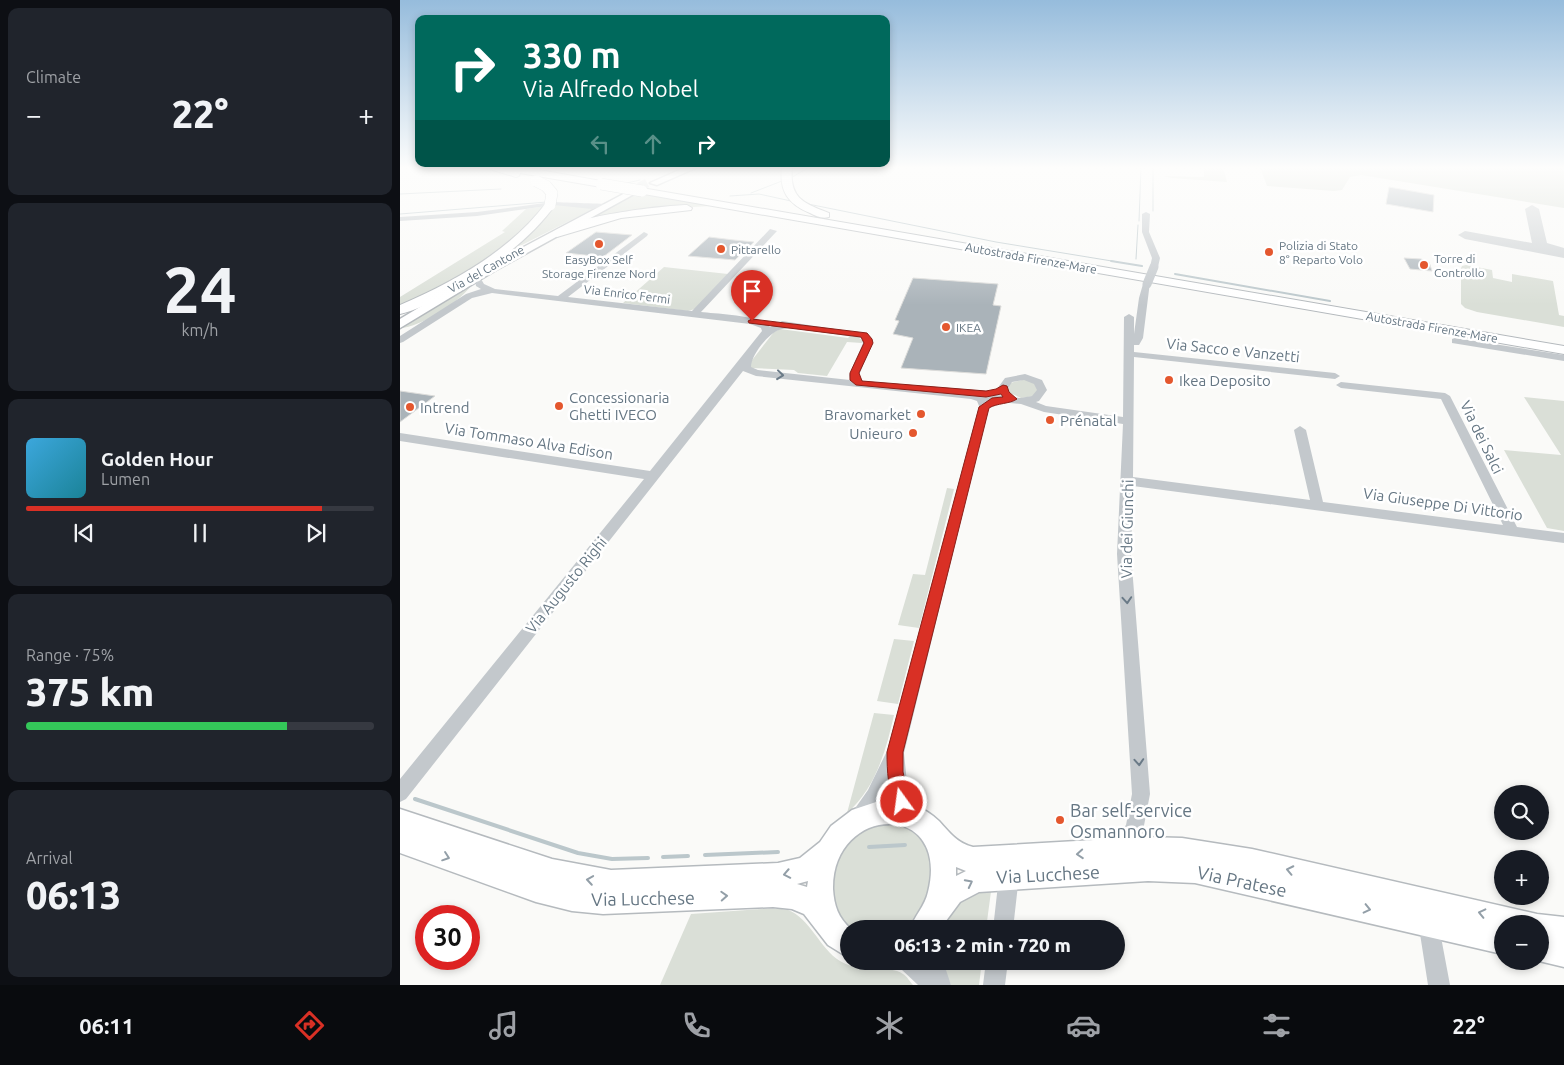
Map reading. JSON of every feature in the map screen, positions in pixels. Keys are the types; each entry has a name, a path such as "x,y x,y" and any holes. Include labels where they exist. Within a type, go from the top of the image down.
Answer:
{"highway":[{"path":"400,310 484,264 521,238 538,222 544,213"},
{"path":"557,234 613,216 635,213"},
{"path":"746,213 836,225"},
{"name":"Autostrada Firenze-Mare","path":"773,213 1564,345"},
{"name":"Autostrada Firenze-Mare","path":"789,213 1564,350"},
{"path":"822,213 842,219 961,242"},
{"path":"400,318 434,293"}],"main road":[{"name":"Via del Cantone","path":"400,318 475,273 590,213"},
{"name":"Via del Cantone","path":"400,324 505,261 596,213"},
{"name":"Via Lucchese","path":"826,919 820,887 822,869 829,851 839,836 854,822 867,815 883,811 898,812 915,818 947,850 973,860 1117,852 1147,859"},
{"name":"Via Lucchese","path":"400,821 552,872 611,883 749,878 790,874 806,869 829,851"},
{"name":"Via Lucchese","path":"930,920 941,895 944,874 941,854 934,836"},
{"name":"Via Lucchese","path":"400,841 536,889 572,898 603,902 782,894 810,900 834,932 840,937"},
{"name":"Via Lucchese","path":"931,920 951,893 971,881 1147,859"},
{"name":"Via Pratese","path":"1147,859 1195,870 1332,891 1426,911 1494,920"},
{"name":"Via Pratese","path":"1426,911 1494,937"},
{"path":"1549,928 1564,931"},
{"path":"1549,950 1564,953"}],"street":[{"path":"400,219 485,213"},
{"path":"1129,341 1136,343 1138,338 1143,298 1157,262 1146,235 1146,214"},
{"path":"694,315 773,231"},
{"path":"560,299 644,234"},
{"name":"Via del Cantone","path":"456,303 478,281 505,261"},
{"name":"Via Enrico Fermi","path":"478,281 480,286 493,291 864,335 868,339 868,343 855,371"},
{"name":"Via del Cantone","path":"400,340 473,293 493,291"},
{"name":"Via dei Giunchi","path":"1117,852 1135,830 1141,794 1124,554 1129,421 1129,317"},
{"name":"Via del Cantone","path":"400,332 430,320"},
{"path":"752,321 765,326 767,329 765,337"},
{"path":"765,337 775,328 789,326"},
{"name":"Via Augusto Righi","path":"401,791 765,337"},
{"path":"1455,341 1564,358"},
{"name":"Via Sacco e Vanzetti","path":"1129,354 1338,381"},
{"path":"747,359 746,368 756,372"},
{"path":"833,380 847,378 855,371"},
{"path":"855,371 855,380 859,383"},
{"path":"729,381 741,373 756,372 917,389 989,394 999,392 1037,408 1129,421"},
{"path":"1009,397 1009,380 1022,377 1036,380 1042,390 1043,401 1051,410"},
{"name":"Via dei Salci","path":"1338,381 1445,396 1512,530"},
{"path":"917,389 980,401 1009,397 1035,398 1042,390"},
{"path":"854,822 874,796 895,752 980,401"},
{"path":"1300,430 1317,504"},
{"name":"Via Tommaso Alva Edison","path":"400,437 653,476"},
{"name":"Via Giuseppe Di Vittorio","path":"1127,481 1317,504 1564,538"},
{"path":"895,752 895,772 902,802 915,818"},
{"path":"1003,920 1009,876"},
{"path":"1426,911 1439,985"},
{"path":"918,970 934,985"},
{"path":"935,970 940,985"},
{"path":"994,985 996,970"}],"shaded area":[{"path":"522,213 541,213 517,238 499,252 459,277 400,309 400,297 505,232 502,231"},
{"path":"547,213 585,213 500,256 527,237"},
{"path":"599,213 626,213 579,224"},
{"path":"1466,265 1492,270 1493,278 1512,282 1512,274 1553,281 1559,315 1564,316 1564,327 1477,312 1465,308 1461,304 1461,268"},
{"path":"664,267 728,274 695,309 688,311 623,303"},
{"path":"473,283 451,305 440,312 408,327 400,328"},
{"path":"780,329 848,338 850,336 858,337 863,341 862,343 847,342 827,376 798,373 794,370 751,368 749,364 774,332"},
{"path":"1026,379 1032,381 1039,388 1034,396 1021,398 1008,392 1007,388 1010,383"},
{"path":"1524,397 1564,401 1564,531 1547,528 1504,450 1561,455"},
{"path":"947,488 954,489 919,628 898,625 913,574 925,575"},
{"path":"894,639 914,641 898,704 877,701"},
{"path":"874,713 894,715 887,742 872,781 865,793 847,813"},
{"path":"899,823 909,827 922,840 933,865 934,882 927,900 915,920 840,920 835,910 832,898 833,873 836,860 842,849 848,840 875,824"},
{"path":"992,884 987,920 940,920 947,905"},
{"path":"761,909 788,910 803,920 833,956 840,961 840,970 897,971 904,975 913,985 660,985 691,914"},
{"path":"944,970 981,970 979,985 951,985"}],"building":[{"name":"EasyBox Self Storage Firenze Nord","path":"596,232 632,235 603,257 566,253"},
{"name":"Pittarello","path":"709,237 754,242 735,260 688,256"},
{"name":"Torre di Controllo","path":"1404,258 1421,259 1429,262 1432,271 1410,269"},
{"name":"IKEA","path":"913,278 998,284 993,305 1001,306 986,374 901,368 913,338 893,334 899,321 895,320"},
{"name":"Intrend","path":"400,391 435,396 400,422"}],"waterway":[{"path":"400,214 413,213"},
{"path":"852,213 996,242 1118,262"},
{"path":"1139,213 1139,221"},
{"path":"1136,259 1138,225"},
{"path":"1111,261 1142,266"},
{"path":"1175,274 1330,301"},
{"path":"415,799 578,853 612,859 648,858"},
{"path":"869,847 905,845"},
{"path":"705,855 778,852"},
{"path":"663,857 688,856"}],"taxiway":[{"path":"1533,213 1540,245 1550,250"},
{"path":"1465,235 1564,253"}],"place":[{"name":"EasyBox Self Storage Firenze Nord","path":"599,244"},
{"name":"Pittarello","path":"721,249"},
{"name":"Polizia di Stato 8° Reparto Volo","path":"1269,252"},
{"name":"Torre di Controllo","path":"1424,265"},
{"name":"IKEA","path":"946,327"},
{"name":"Ikea Deposito","path":"1169,380"},
{"name":"Concessionaria Ghetti IVECO","path":"559,406"},
{"name":"Intrend","path":"410,407"},
{"name":"Bravomarket","path":"921,414"},
{"name":"Prénatal","path":"1050,420"},
{"name":"Unieuro","path":"913,433"},
{"name":"Bar self-service Osmannoro","path":"1060,820"}],"route":[{"path":"752,321 864,335 868,339 868,343 854,375 855,380 859,383 986,394 999,392 1003,388 1005,394 1012,399 995,400 984,406 895,752 896,781 902,802"}]}
